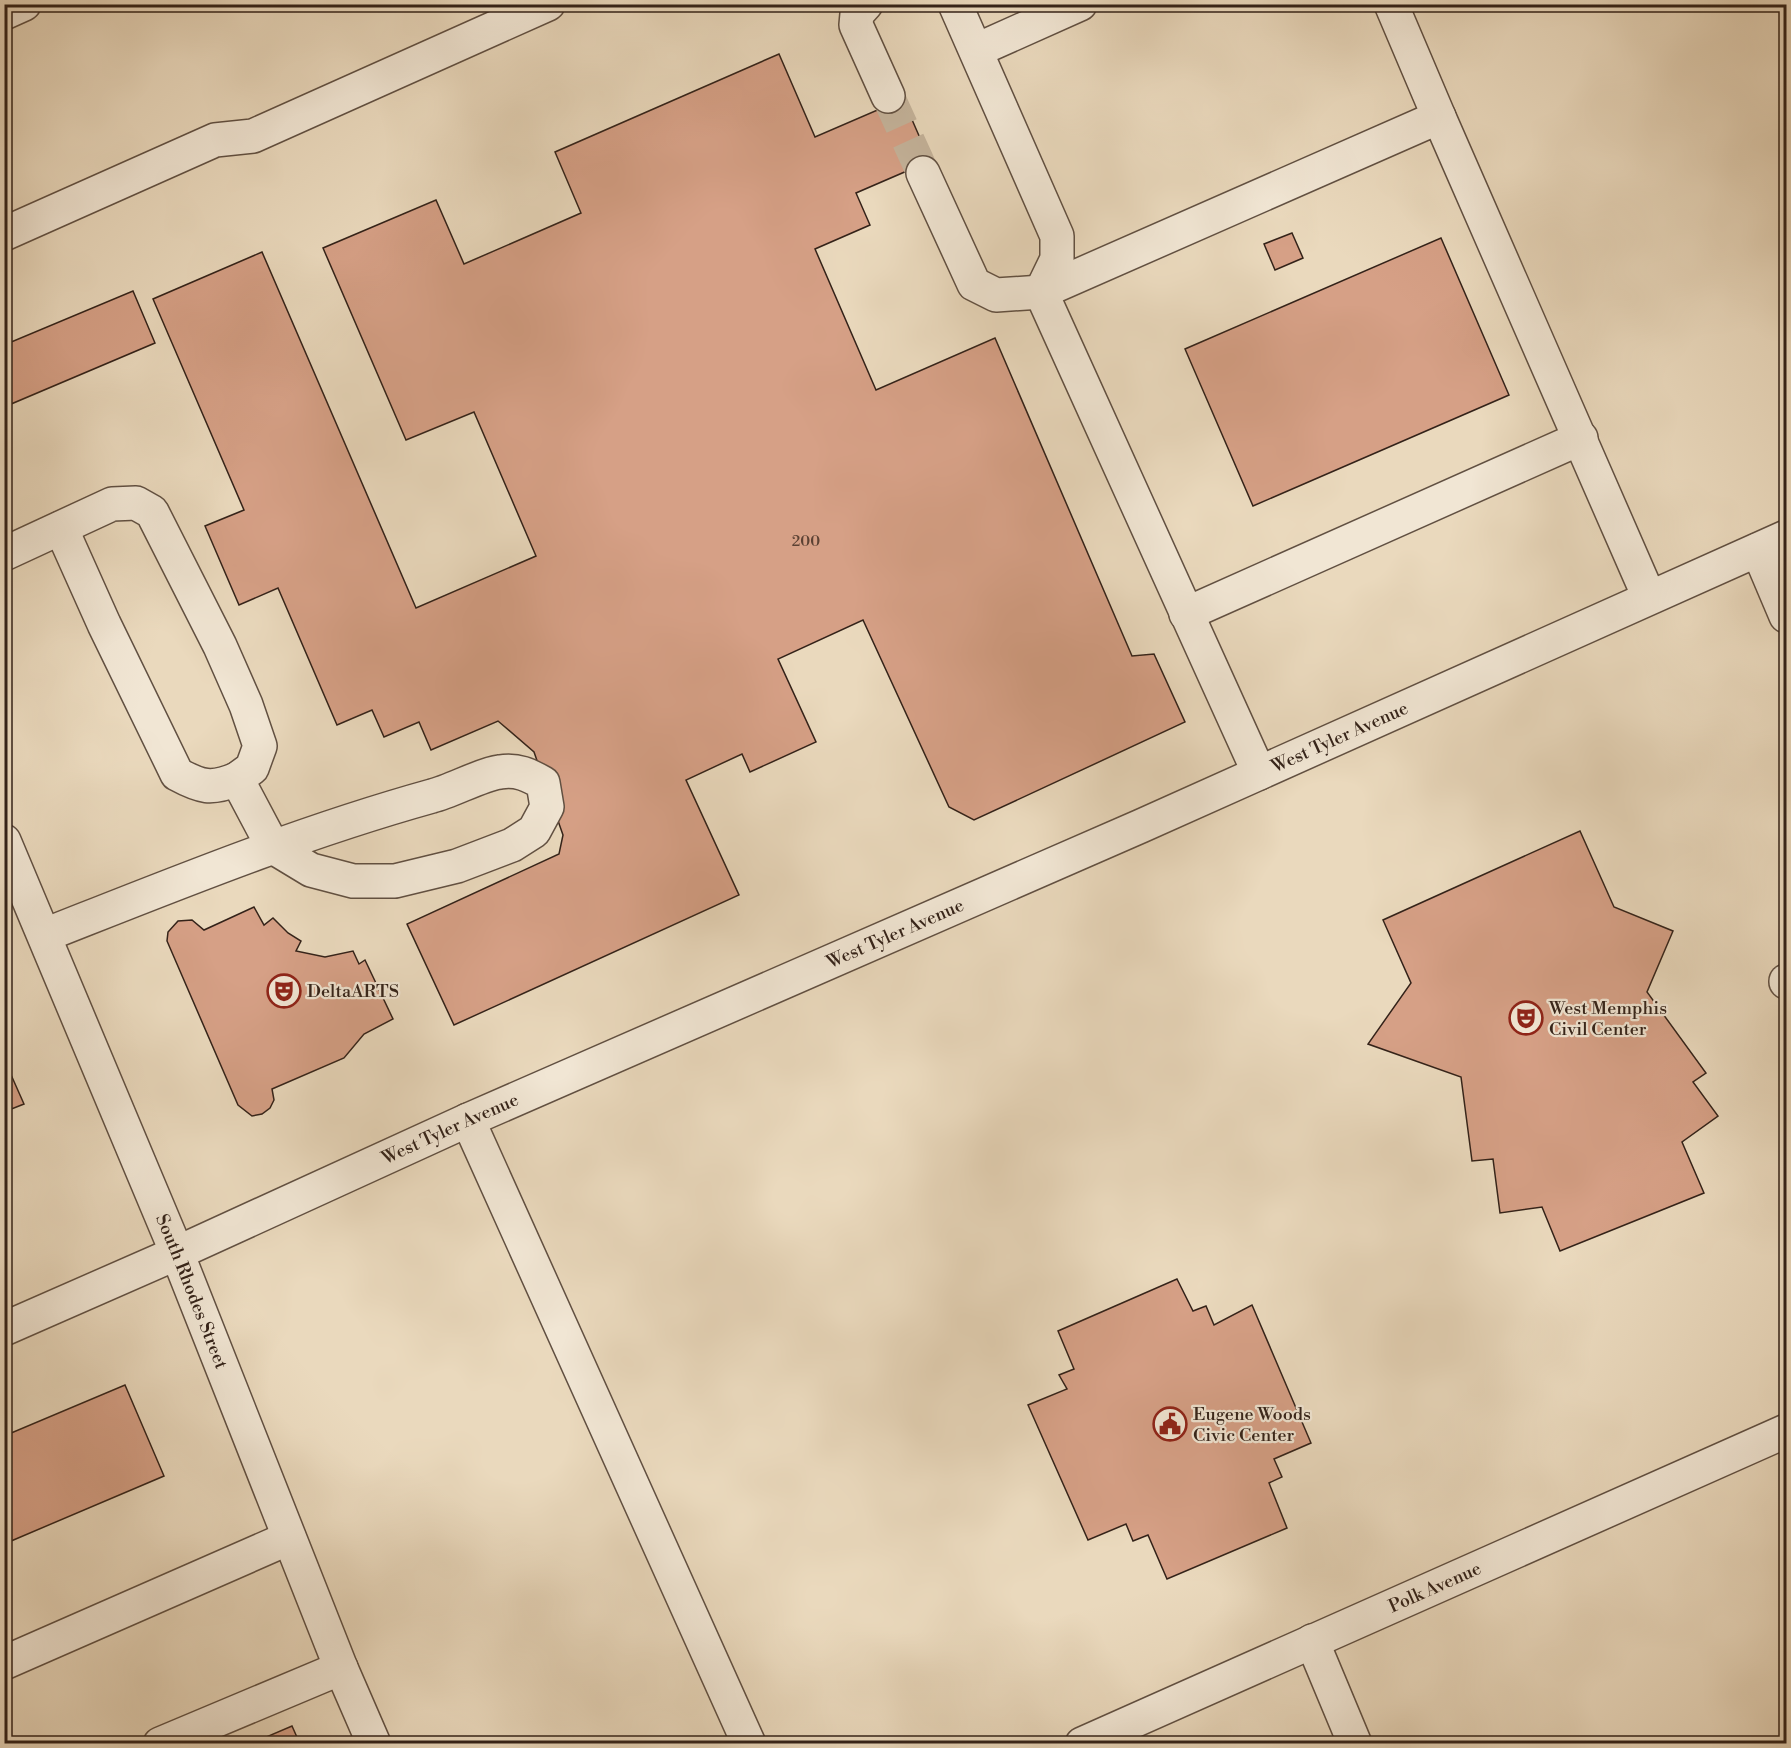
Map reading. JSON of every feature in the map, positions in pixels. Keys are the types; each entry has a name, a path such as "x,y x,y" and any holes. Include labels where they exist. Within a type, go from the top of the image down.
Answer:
{"street":[{"path":"4,13 24,4"},
{"path":"4,234 215,140 253,136 548,4"},
{"path":"866,4 857,14 856,25 888,96"},
{"path":"955,4 1057,236 1057,259 1041,292"},
{"path":"977,50 1080,4"},
{"path":"1391,4 1649,597"},
{"path":"923,173 974,284 996,295 1041,292 1439,117"},
{"path":"1041,292 1259,772"},
{"path":"1186,614 1581,438"},
{"path":"4,554 112,504 136,503 152,512 220,646 246,705 260,746 252,768 223,785 200,786 177,774 104,624 61,528"},
{"path":"1772,543 1786,616"},
{"name":"West Tyler Avenue","path":"4,1329 468,1120 1259,772 1772,543"},
{"path":"45,935 273,847 366,814 452,790 499,771 524,772 543,783 547,807 534,831 512,845 457,866 406,879 353,881 311,870 273,847 237,778"},
{"name":"South Rhodes Street","path":"4,841 177,1253 341,1668 374,1743"},
{"path":"468,1120 749,1743"},
{"name":"Polk Avenue","path":"1082,1743 1123,1735 1312,1641 1786,1431"},
{"path":"4,1663 289,1538"},
{"path":"1312,1641 1355,1743"},
{"path":"160,1743 341,1668"}],"building":[{"path":"779,54 815,137 903,99 930,161 856,193 870,225 815,249 876,390 995,338 1132,656 1154,654 1185,722 974,820 949,807 863,620 778,659 816,742 750,772 742,754 686,780 739,895 454,1025 407,924 559,854 563,835 534,752 498,721 431,750 419,722 384,737 372,710 337,725 278,588 239,605 205,526 244,510 153,299 262,252 416,608 536,556 474,412 406,440 323,248 436,200 464,264 581,213 555,152"},
{"path":"1292,233 1303,258 1275,270 1264,244"},
{"path":"1441,238 1509,395 1253,506 1185,349"},
{"path":"133,291 155,343 4,407 4,345"},
{"name":"West Memphis Civil Center","path":"1580,831 1614,907 1673,931 1647,992 1706,1073 1693,1082 1718,1116 1682,1142 1704,1193 1560,1251 1542,1207 1500,1213 1493,1159 1472,1161 1461,1077 1368,1044 1411,983 1383,920"},
{"name":"DeltaARTS","path":"254,907 264,925 273,918 288,933 301,941 296,951 325,957 353,951 359,964 365,960 393,1019 364,1034 344,1058 272,1089 274,1100 270,1108 262,1114 252,1116 238,1105 167,941 168,932 178,921 192,920 204,930"},
{"path":"4,1059 24,1104 4,1112"},
{"name":"Eugene Woods Civic Center","path":"1177,1279 1193,1311 1206,1306 1214,1325 1252,1305 1311,1443 1274,1459 1282,1477 1269,1483 1287,1528 1167,1579 1148,1535 1133,1541 1126,1524 1088,1540 1028,1405 1067,1389 1059,1375 1074,1369 1058,1331"},
{"path":"125,1385 164,1476 4,1544 4,1436"},
{"path":"292,1726 300,1744 250,1744"}],"tunnel":[{"path":"888,96 923,173"}],"place":[{"name":"DeltaARTS","path":"284,991"},
{"name":"West Memphis Civil Center","path":"1526,1018"},
{"name":"Eugene Woods Civic Center","path":"1170,1424"}]}
